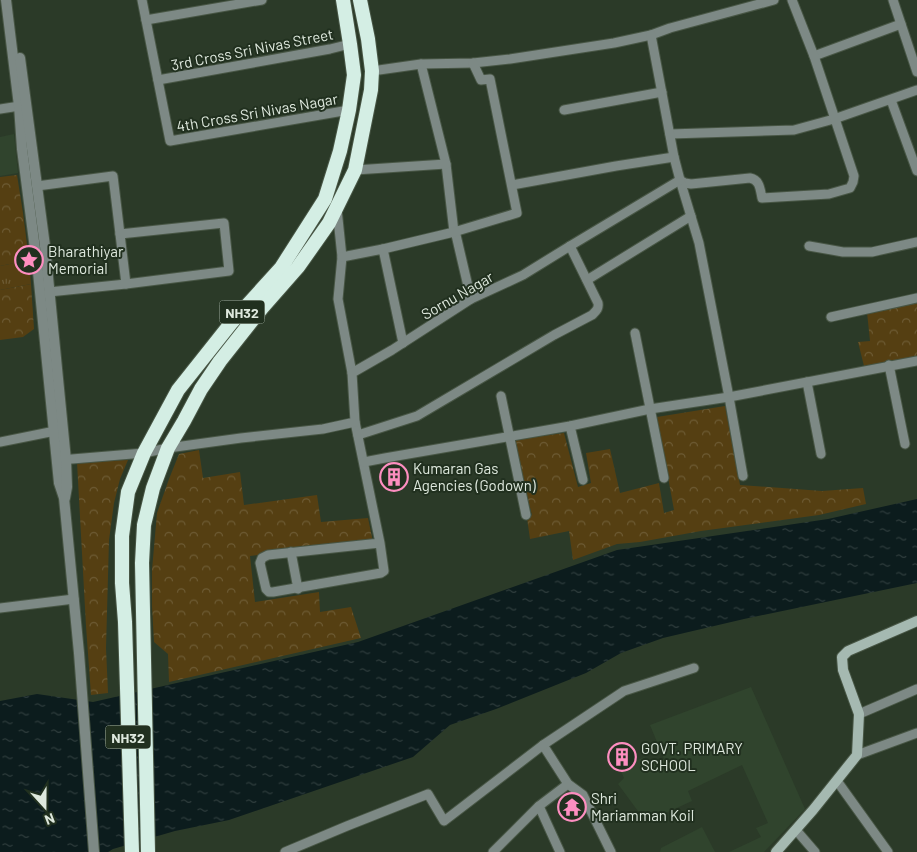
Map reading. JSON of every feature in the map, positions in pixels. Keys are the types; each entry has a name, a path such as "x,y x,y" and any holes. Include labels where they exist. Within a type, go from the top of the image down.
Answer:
{"highway":[{"name":"NH32","path":"132,852 125,622 122,583 122,536 128,492 144,453 178,390 232,322 281,268 325,199 340,151 354,75 343,0"},
{"name":"NH32","path":"148,852 142,563 144,525 153,488 168,448 201,389 220,361 262,308 298,267 329,223 355,170 371,90 372,71 360,0"}],"main road":[{"path":"776,852 837,781 857,754 859,714 843,670 842,657 848,651 917,621"}],"street":[{"path":"6,0 45,246 62,460"},
{"path":"12,0 22,105 22,149 39,281 55,431 67,487 64,498 79,653 94,852"},
{"path":"142,0 158,80"},
{"path":"146,20 262,0"},
{"path":"372,71 421,64 474,63 510,59 605,44 651,35 670,28 774,0"},
{"path":"680,180 691,184 755,179 762,198 829,194 850,188 854,176 814,56 792,0"},
{"path":"892,0 902,24 917,72"},
{"path":"814,56 902,24"},
{"path":"651,35 674,157 699,243 743,476"},
{"name":"3rd Cross Sri Nivas Street","path":"158,80 350,44"},
{"path":"342,257 454,232 517,213 490,79 480,80 474,63"},
{"path":"421,64 446,164 454,232 471,299"},
{"name":"4th Cross Sri Nivas Nagar","path":"158,80 170,141 349,110"},
{"path":"670,134 794,130 834,119 917,90"},
{"path":"564,110 662,92"},
{"path":"891,100 917,171"},
{"path":"0,109 22,105"},
{"path":"512,185 674,157"},
{"path":"355,170 446,164"},
{"path":"37,186 113,176 126,284"},
{"name":"Sornu Nagar","path":"352,373 471,299 523,275 680,180"},
{"path":"337,206 342,257 338,298 352,373 355,422 380,543 384,571 273,592 269,592 266,589 260,563 262,558 268,555 380,543"},
{"path":"587,280 691,216"},
{"path":"49,292 229,271 224,223 120,234"},
{"path":"809,246 843,252 872,252 917,242"},
{"path":"358,435 417,416 597,310 598,303 570,246"},
{"path":"383,249 403,343"},
{"path":"831,317 917,298"},
{"path":"635,333 664,478"},
{"path":"364,462 570,426 650,409 729,397 917,361"},
{"path":"889,365 905,444"},
{"path":"807,382 821,454"},
{"path":"501,396 526,515"},
{"path":"62,460 144,453 241,438 323,429 355,422"},
{"path":"570,426 583,480"},
{"path":"0,442 55,431"},
{"path":"291,552 298,588"},
{"path":"0,608 74,599"},
{"path":"285,852 428,794 444,821 543,745 624,691 694,668"},
{"path":"859,714 917,689"},
{"path":"857,754 917,733"},
{"path":"543,745 568,784 583,795 612,852"},
{"path":"837,781 888,852"},
{"path":"493,852 539,806 568,784"},
{"path":"539,806 560,852"},
{"path":"796,830 814,852"}],"shaded area":[{"path":"14,134 18,173 0,176 0,137"},
{"path":"751,687 805,809 764,852 729,852 761,837 756,828 768,823 742,765 688,791 692,801 646,822 618,784 624,778 620,769 644,757 653,764 664,759 650,725"},
{"path":"702,827 715,852 660,852 661,848"}],"green space":[{"path":"17,175 29,260 0,266 0,177"},
{"path":"29,260 31,284 0,290 0,266"},
{"path":"31,284 34,329 23,337 0,340 0,290"},
{"path":"917,302 917,356 864,366 858,342 870,341 867,312"},
{"path":"725,406 740,485 822,491 863,488 866,504 819,515 617,544 573,560 569,531 530,539 527,518 532,515 512,440 564,433 578,487 591,483 586,453 610,449 620,493 659,483 664,513 674,510 657,417"},
{"path":"199,450 203,478 240,472 244,505 317,495 321,522 368,518 373,542 250,556 255,602 319,592 320,612 351,607 361,638 169,682 168,654 154,642 152,570 157,513 179,454"},
{"path":"128,460 120,479 114,503 109,540 106,648 108,693 91,695 77,462"}],"water":[{"path":"917,499 917,583 663,638 621,653 586,673 450,725 413,757 229,820 175,831 108,852 0,852 0,701 37,694 93,702 358,642 617,550 828,519"}],"place":[{"name":"Bharathiyar Memorial","path":"29,260"},
{"name":"Kumaran Gas Agencies (Godown)","path":"394,477"},
{"name":"GOVT. PRIMARY SCHOOL","path":"622,757"},
{"name":"Shri Mariamman Koil","path":"572,807"}]}
